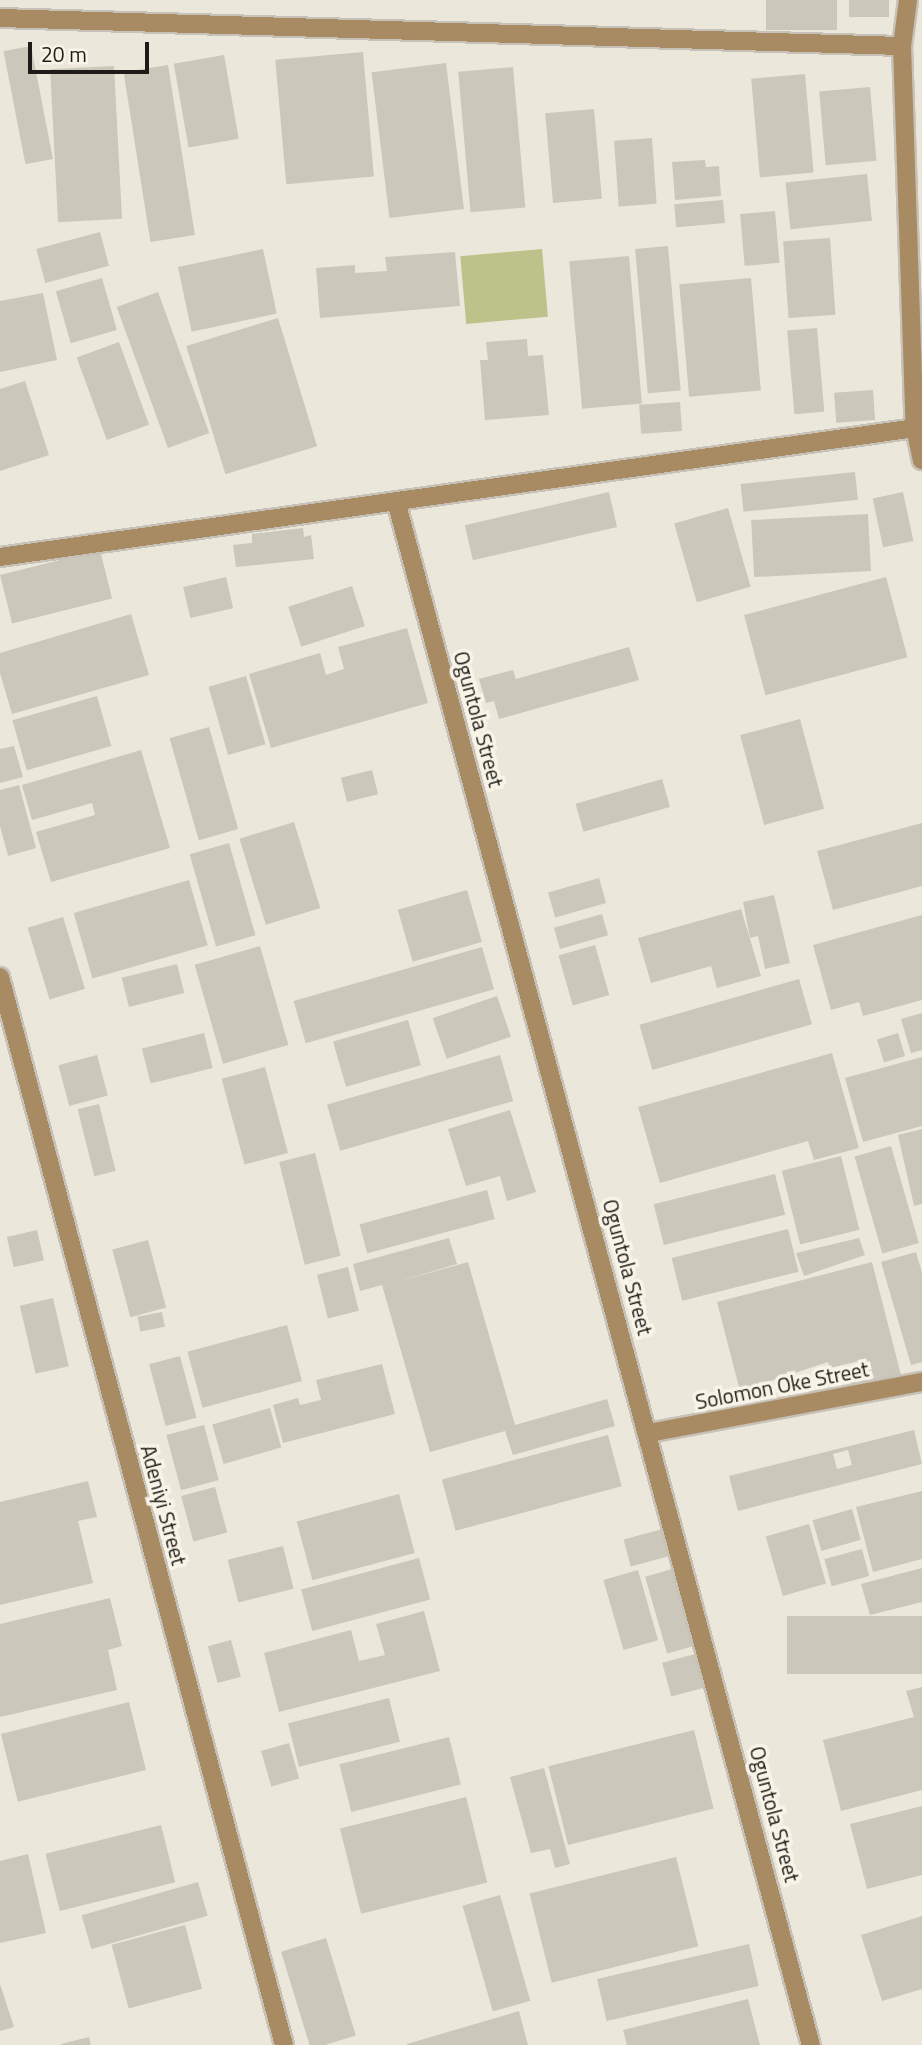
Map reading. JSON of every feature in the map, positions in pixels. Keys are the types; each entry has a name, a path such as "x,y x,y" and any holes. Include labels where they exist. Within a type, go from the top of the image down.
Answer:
{"street":[{"path":"908,0 902,46 915,428 922,460"},
{"path":"0,19 902,46"},
{"path":"0,557 915,428"},
{"name":"Oguntola Street","path":"396,502 649,1433 811,2045"},
{"name":"Adeniyi Street","path":"0,977 285,2045"},
{"name":"Solomon Oke Street","path":"649,1433 922,1382"}],"green space":[{"path":"542,249 548,317 466,324 460,256"}],"building":[{"path":"766,0 837,0 837,30 766,30"},
{"path":"849,0 889,0 889,17 849,17"},
{"path":"31,46 53,159 25,164 4,51"},
{"path":"363,52 374,177 286,184 275,60"},
{"path":"224,55 239,139 189,148 174,64"},
{"path":"446,63 464,209 389,218 372,72"},
{"path":"168,65 195,235 150,242 124,72"},
{"path":"114,66 122,219 58,222 50,69"},
{"path":"513,67 525,207 470,212 458,72"},
{"path":"805,74 814,173 760,177 751,79"},
{"path":"870,87 876,161 826,165 819,91"},
{"path":"594,109 602,199 553,203 545,113"},
{"path":"652,138 657,204 619,206 614,141"},
{"path":"705,160 706,167 719,166 721,196 675,200 672,162"},
{"path":"867,174 872,221 790,229 785,183"},
{"path":"723,200 725,223 676,227 674,204"},
{"path":"775,211 780,263 745,266 740,214"},
{"path":"100,232 109,266 45,283 36,249"},
{"path":"830,238 835,315 788,318 783,241"},
{"path":"668,246 681,390 648,393 635,249"},
{"path":"263,249 277,314 192,332 178,267"},
{"path":"455,252 460,306 320,318 316,268 355,265 355,273 387,271 385,257"},
{"path":"629,256 642,403 582,409 569,261"},
{"path":"102,278 117,330 71,343 56,291"},
{"path":"751,278 761,391 689,397 679,284"},
{"path":"158,292 209,433 168,448 117,307"},
{"path":"43,293 57,360 0,372 0,301"},
{"path":"278,318 317,446 225,474 186,346"},
{"path":"817,328 824,412 794,414 787,331"},
{"path":"527,339 528,356 543,355 549,415 485,420 480,360 488,360 486,342"},
{"path":"119,342 149,425 107,440 77,357"},
{"path":"25,381 49,455 0,471 0,389"},
{"path":"873,390 875,420 836,423 834,393"},
{"path":"680,402 682,431 641,434 639,405"},
{"path":"855,472 858,500 744,512 741,484"},
{"path":"609,492 617,527 473,560 465,525"},
{"path":"903,492 913,541 883,547 873,498"},
{"path":"728,508 751,587 697,602 674,523"},
{"path":"868,514 871,571 754,577 751,520"},
{"path":"303,528 304,537 311,535 314,559 236,567 233,545 252,543 252,534"},
{"path":"100,550 112,599 12,623 0,575"},
{"path":"226,577 233,608 190,618 183,587"},
{"path":"886,577 907,657 765,695 744,615"},
{"path":"352,586 365,626 301,647 288,607"},
{"path":"131,614 149,675 12,714 0,673 0,653"},
{"path":"407,628 428,703 271,748 249,674 320,653 326,675 344,669 338,647"},
{"path":"629,647 639,680 499,719 494,701 486,703 479,679 513,670 516,679"},
{"path":"246,676 266,744 228,755 209,687"},
{"path":"97,696 111,746 27,770 12,720"},
{"path":"800,719 824,809 764,825 740,735"},
{"path":"209,727 238,829 199,840 170,738"},
{"path":"14,746 23,777 0,783 0,749"},
{"path":"141,750 170,848 51,882 36,832 95,815 92,803 32,820 22,785"},
{"path":"372,770 378,794 347,802 341,778"},
{"path":"662,779 670,807 583,832 575,804"},
{"path":"19,785 36,848 8,856 0,826 0,790"},
{"path":"294,822 320,908 266,925 239,839"},
{"path":"922,823 922,886 833,910 817,851"},
{"path":"229,843 255,935 216,947 190,854"},
{"path":"599,878 606,903 555,918 548,893"},
{"path":"189,880 208,945 92,978 74,913"},
{"path":"467,890 482,942 413,962 398,910"},
{"path":"774,895 790,963 765,969 758,936 750,938 743,902"},
{"path":"741,909 761,976 717,988 711,966 651,983 638,938"},
{"path":"602,914 608,935 560,949 554,928"},
{"path":"922,915 922,1000 863,1016 859,1002 831,1010 813,945"},
{"path":"63,917 85,989 50,1000 28,928"},
{"path":"595,945 609,995 573,1005 558,955"},
{"path":"260,946 288,1045 223,1064 195,965"},
{"path":"482,947 494,989 306,1043 294,1001"},
{"path":"177,964 184,993 129,1007 122,978"},
{"path":"799,979 812,1024 652,1070 639,1025"},
{"path":"497,996 511,1037 447,1059 433,1018"},
{"path":"922,1013 922,1050 911,1053 901,1019"},
{"path":"408,1020 421,1065 346,1087 333,1041"},
{"path":"204,1033 213,1068 151,1083 142,1048"},
{"path":"898,1033 905,1056 884,1062 877,1039"},
{"path":"832,1053 859,1148 814,1160 808,1141 660,1183 638,1107"},
{"path":"97,1055 108,1096 69,1106 58,1065"},
{"path":"500,1055 513,1101 340,1151 327,1105"},
{"path":"922,1057 922,1126 863,1142 845,1078"},
{"path":"265,1067 288,1153 245,1165 222,1079"},
{"path":"99,1104 116,1171 94,1176 78,1109"},
{"path":"510,1110 536,1192 507,1201 500,1176 466,1186 448,1129"},
{"path":"922,1129 922,1204 914,1206 898,1135"},
{"path":"891,1146 919,1243 882,1254 854,1156"},
{"path":"315,1153 341,1256 305,1265 279,1162"},
{"path":"841,1156 859,1230 800,1244 782,1171"},
{"path":"775,1174 785,1215 664,1245 654,1204"},
{"path":"487,1190 495,1219 367,1253 359,1224"},
{"path":"788,1229 799,1272 682,1301 672,1258"},
{"path":"37,1230 44,1260 14,1267 7,1237"},
{"path":"449,1238 457,1264 393,1283 468,1262 515,1425 607,1399 615,1426 513,1455 505,1431 430,1452 382,1285 360,1291 353,1264"},
{"path":"859,1238 865,1255 804,1276 796,1253"},
{"path":"148,1240 166,1308 130,1317 112,1250"},
{"path":"916,1252 922,1273 922,1362 911,1365 881,1262"},
{"path":"872,1262 901,1375 851,1387 847,1373 862,1370 859,1361 830,1368 828,1362 740,1391 717,1302"},
{"path":"348,1267 359,1311 328,1318 317,1275"},
{"path":"53,1298 69,1366 36,1374 20,1306"},
{"path":"162,1312 165,1327 140,1331 137,1317"},
{"path":"287,1325 302,1381 203,1408 188,1352"},
{"path":"180,1356 197,1418 166,1426 149,1364"},
{"path":"382,1364 395,1414 283,1443 273,1405 298,1398 300,1405 321,1400 316,1380"},
{"path":"270,1408 281,1447 224,1464 212,1425"},
{"path":"204,1425 219,1480 181,1490 166,1435"},
{"path":"914,1430 922,1464 738,1511 729,1476","holes":["848,1450 852,1465 837,1469 833,1454"]},
{"path":"608,1435 622,1486 456,1531 442,1480"},
{"path":"88,1481 97,1517 78,1521 93,1583 0,1605 0,1502"},
{"path":"215,1487 227,1532 193,1541 181,1496"},
{"path":"922,1491 922,1559 873,1572 856,1507"},
{"path":"399,1494 415,1553 312,1580 297,1521"},
{"path":"852,1509 861,1540 821,1551 813,1520"},
{"path":"809,1524 826,1584 783,1596 766,1536"},
{"path":"666,1528 673,1555 631,1566 623,1539"},
{"path":"283,1546 294,1589 238,1602 228,1560"},
{"path":"862,1549 869,1576 832,1586 824,1559"},
{"path":"419,1558 430,1600 312,1631 301,1590"},
{"path":"922,1568 922,1602 870,1615 861,1584"},
{"path":"672,1569 694,1646 667,1654 645,1577"},
{"path":"638,1570 658,1640 624,1650 603,1580"},
{"path":"110,1598 122,1646 108,1650 117,1690 0,1717 0,1624"},
{"path":"424,1611 440,1671 279,1712 264,1653 351,1630 359,1661 385,1655 376,1624"},
{"path":"787,1616 922,1616 922,1674 787,1674"},
{"path":"231,1640 241,1677 218,1683 208,1646"},
{"path":"695,1654 704,1688 671,1697 662,1663"},
{"path":"922,1687 922,1790 841,1811 823,1740 914,1717 906,1691"},
{"path":"389,1698 400,1742 299,1767 288,1723"},
{"path":"129,1702 146,1770 18,1802 1,1734"},
{"path":"694,1730 714,1809 568,1845 548,1766"},
{"path":"449,1737 461,1785 351,1812 339,1764"},
{"path":"289,1743 299,1779 271,1787 261,1751"},
{"path":"544,1768 570,1864 555,1868 550,1849 531,1853 510,1777"},
{"path":"466,1797 487,1882 361,1914 340,1828"},
{"path":"922,1806 922,1875 867,1889 850,1824"},
{"path":"161,1825 175,1882 60,1911 46,1854"},
{"path":"28,1854 46,1933 0,1943 0,1861"},
{"path":"676,1857 698,1946 552,1983 529,1894"},
{"path":"198,1882 208,1916 91,1949 82,1915"},
{"path":"500,1895 530,2001 493,2011 463,1906"},
{"path":"922,1916 922,1989 882,2001 861,1935"},
{"path":"185,1925 202,1989 129,2008 112,1945"},
{"path":"326,1938 356,2036 325,2045 310,2045 281,1952"},
{"path":"749,1944 759,1986 607,2021 597,1979"},
{"path":"0,1984 14,2027 0,2031"},
{"path":"748,1999 760,2045 627,2045 623,2030"},
{"path":"519,2011 528,2045 407,2045 407,2044"},
{"path":"89,2037 91,2045 61,2045 61,2044"}]}
